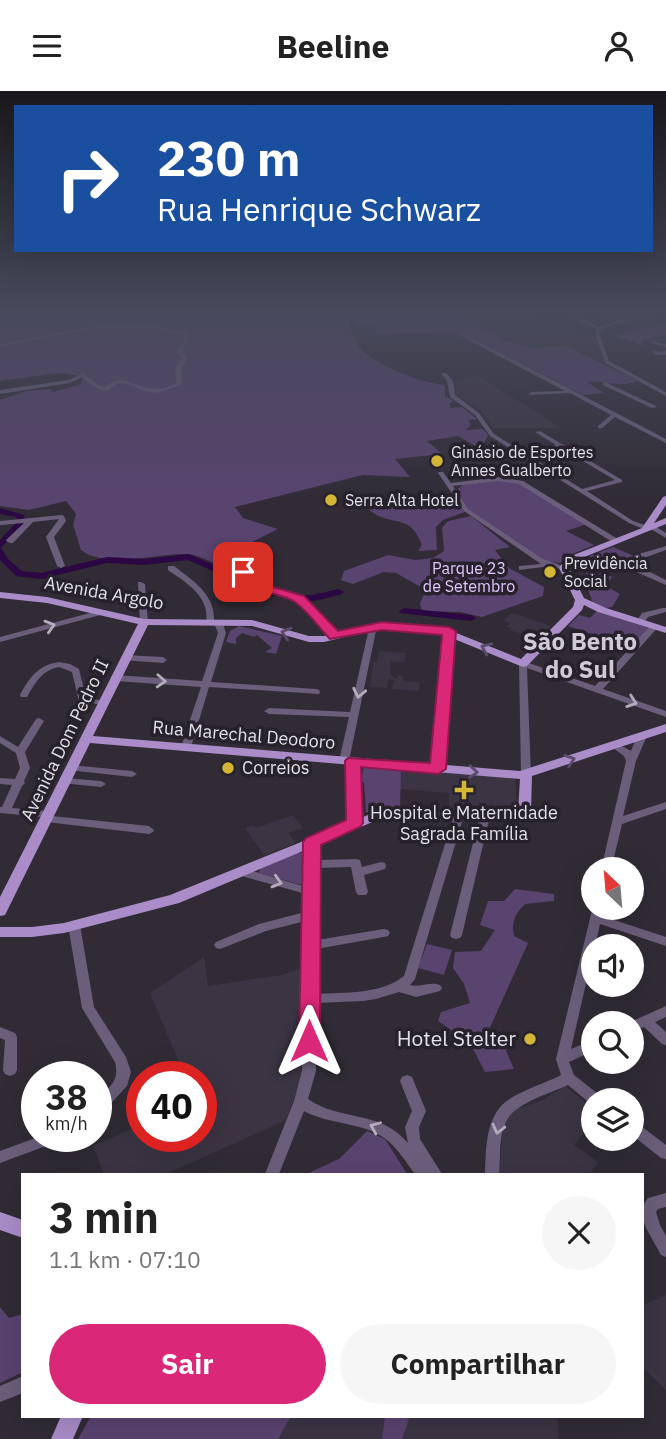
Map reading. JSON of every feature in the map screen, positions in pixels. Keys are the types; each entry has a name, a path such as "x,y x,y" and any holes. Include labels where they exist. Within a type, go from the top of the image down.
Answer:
{"main road":[{"path":"578,605 564,568 572,558 654,526 666,499"},
{"name":"Avenida Argolo","path":"0,595 38,599 144,622 252,623 309,639 335,636 373,626 449,631"},
{"path":"578,605 661,628"},
{"path":"449,631 523,664 578,605"},
{"name":"Avenida Dom Pedro II","path":"0,911 144,622"},
{"path":"0,932 43,931 174,899 354,823 380,816 524,814 526,775 666,728"},
{"name":"Rua Marechal Deodoro","path":"85,739 526,775"},
{"path":"0,1221 21,1228"},
{"path":"62,1439 71,1418"}],"street":[{"path":"0,392 83,375 96,386 106,389 111,384 121,382 136,383 155,391 180,384 179,375"},
{"path":"445,375 450,381 452,396 477,414 491,434 631,522 654,526 666,536"},
{"path":"538,375 666,441"},
{"path":"630,375 666,394"},
{"path":"605,384 654,407"},
{"path":"632,396 666,385"},
{"path":"532,394 570,392"},
{"path":"600,427 613,416"},
{"path":"538,432 620,481 581,491"},
{"path":"523,454 562,446"},
{"path":"441,473 466,510 540,561 564,568"},
{"path":"448,485 499,479 521,482 617,541"},
{"path":"0,523 58,516 63,519 50,537 61,566"},
{"path":"10,541 26,519"},
{"path":"666,548 635,558 631,563 637,569 666,583"},
{"path":"522,568 549,565"},
{"path":"172,568 205,596 212,622 219,624 222,633 186,747"},
{"path":"243,572 246,577 269,590 301,600 335,636"},
{"path":"141,584 144,622"},
{"path":"640,622 645,615 663,610"},
{"path":"0,640 101,612"},
{"path":"354,823 349,761 354,715 373,626"},
{"path":"597,690 661,628"},
{"path":"438,769 449,631"},
{"path":"125,658 163,660"},
{"path":"526,775 523,664 666,714"},
{"path":"24,695 37,672 64,666 76,671 82,701 103,703"},
{"path":"115,678 316,692"},
{"path":"269,711 354,715"},
{"path":"20,752 39,721"},
{"path":"609,857 631,761 642,736"},
{"path":"0,739 20,752 25,768 20,783 3,810 149,830"},
{"path":"614,745 628,754 631,761"},
{"path":"67,775 132,775"},
{"path":"67,775 101,784"},
{"path":"0,781 20,783"},
{"path":"617,823 666,805"},
{"path":"310,999 378,993 400,987 412,974 458,815"},
{"path":"456,935 485,815"},
{"path":"272,1173 301,1101 309,1071 312,842"},
{"path":"311,864 356,863 362,892"},
{"path":"359,873 381,866"},
{"path":"242,872 311,892"},
{"path":"220,945 263,927 311,915"},
{"path":"581,1088 569,1078 562,1059 595,921"},
{"path":"616,921 666,942"},
{"path":"74,925 90,1014 121,1061 124,1072 122,1082 112,1092"},
{"path":"311,945 384,933"},
{"path":"400,987 416,992 436,988"},
{"path":"666,1011 645,1021 666,1039"},
{"path":"0,1032 10,1037 10,1070"},
{"path":"562,1059 581,1050"},
{"path":"492,1173 496,1135 504,1112 569,1078"},
{"path":"407,1081 419,1111 413,1123 413,1134 421,1154 434,1173"},
{"path":"301,1101 322,1115 360,1121 387,1132 422,1173"},
{"path":"644,1136 666,1153"},
{"path":"0,1157 21,1149"},
{"path":"666,1200 653,1203 648,1211 653,1229 666,1250"},
{"path":"0,1394 21,1385"}],"shaded area":[{"path":"477,375 561,428 493,428 481,411 456,395 456,381"},
{"path":"512,613 551,626 543,634 527,628 521,634 506,627 510,623 503,620"},
{"path":"379,651 406,653 405,662 391,662 390,674 397,679 398,675 403,676 403,681 420,682 419,691 392,689 394,681 389,678 387,688 370,687 373,662 377,662"},
{"name":"Hospital e Maternidade Sagrada Família","path":"401,768 515,777 517,811 449,812 449,793 399,789"},
{"path":"293,815 303,828 289,833 296,843 264,855 245,828 254,825 256,828"},
{"path":"204,957 208,986 281,975 303,968 304,1056 299,1085 286,1120 217,1151 217,1061 179,1061 150,993"},
{"path":"565,1086 581,1099 581,1137 574,1145 598,1162 591,1173 499,1173 503,1128 507,1118 517,1109 541,1101"},
{"path":"126,1131 126,1152 215,1152 168,1173 104,1173 95,1152 112,1152 112,1137"},
{"path":"666,1295 666,1390 644,1369 644,1305"},
{"path":"204,1418 558,1418 558,1439 209,1439"}],"green space":[{"path":"0,375 46,375 0,381"},
{"path":"74,375 406,375 445,385 445,396 454,401 450,403 450,408 462,407 477,419 468,420 471,425 465,430 483,429 488,435 483,445 491,451 486,452 458,436 427,441 442,454 395,459 410,477 363,475 235,507 243,518 278,529 242,547 219,565 187,554 103,559 81,550 73,525 76,514 66,501 29,510 0,506 0,400 27,391 49,389 54,392 81,384 82,376"},
{"path":"544,375 625,375 638,381 625,384 587,382 604,393 583,395"},
{"path":"503,480 523,484 587,524 566,531 594,545 570,555 560,563 547,562 464,507 455,491 464,484"},
{"name":"Parque 23 de Setembro","path":"452,497 465,512 443,520 436,527 437,550 418,551 422,545 411,528 368,509 422,498"},
{"name":"Parque 23 de Setembro","path":"471,516 510,547 495,550 509,568 544,587 543,596 482,617 460,612 422,611 420,603 426,590 396,573 384,572 353,584 341,580 344,571 388,555 415,560 433,558 444,551 442,528 448,521"},
{"path":"613,547 634,556 627,560 600,557 587,568 571,569 577,561"},
{"path":"586,573 597,574 596,579 600,573 613,577 604,585 620,594 612,607 606,608 593,603 584,579"},
{"path":"597,611 650,628 632,648 568,626 579,615 590,618"},
{"path":"239,626 282,636 276,654 265,652 272,648 257,635 254,637 242,633 236,638 236,644 226,642 230,631"},
{"path":"364,766 401,768 400,813 366,812 364,783 361,781"},
{"path":"302,853 305,857 305,883 302,885 259,873 260,868"},
{"path":"515,889 554,894 554,901 525,904 515,919 514,936 528,943 488,1032 490,1039 501,1039 514,1069 485,1072 470,1043 438,1021 441,1012 470,1003 464,984 453,968 455,952 481,951 495,930 480,925 488,901 504,901"},
{"path":"427,944 452,950 444,975 418,968"},
{"path":"367,1131 385,1139 406,1173 308,1173 339,1159"},
{"path":"0,1307 9,1318 21,1315 21,1373 0,1383"},
{"path":"90,1418 290,1418 278,1439 78,1439"},
{"path":"385,1418 409,1418 402,1439 382,1439"}],"waterway":[{"path":"0,511 20,515 22,521 0,546"},
{"path":"0,551 5,561 19,574 41,576 107,560 144,562 189,557 273,594"},
{"path":"291,598 312,598 339,592"},
{"path":"404,611 471,618"}],"place":[{"name":"Ginásio de Esportes Annes Gualberto","path":"437,461"},
{"name":"Serra Alta Hotel","path":"331,500"},
{"name":"Previdência Social","path":"550,572"},
{"name":"Correios","path":"228,768"},
{"name":"Hospital e Maternidade Sagrada Família","path":"464,790"},
{"name":"Hotel Stelter","path":"530,1039"}],"district":[{"name":"São Bento do Sul","path":"580,656"}],"route":[{"path":"243,572 243,575 269,590 299,598 335,636 373,626 449,631 438,769 353,761 354,823 312,842 309,1041"}]}
